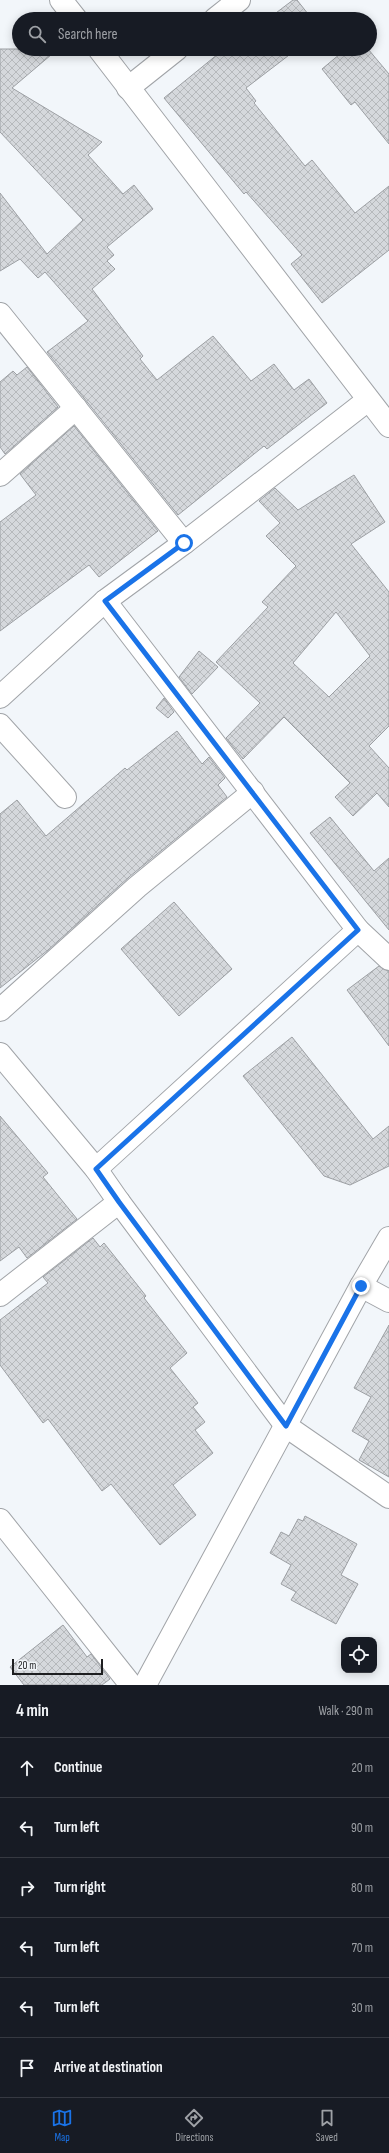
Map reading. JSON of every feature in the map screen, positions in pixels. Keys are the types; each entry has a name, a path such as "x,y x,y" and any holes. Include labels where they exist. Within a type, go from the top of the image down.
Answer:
{"street":[{"path":"61,0 70,12"},
{"path":"224,12 239,0"},
{"path":"104,56 389,426"},
{"path":"128,88 168,56"},
{"path":"0,314 184,543"},
{"path":"0,697 105,601 184,543 368,400"},
{"path":"0,475 76,408"},
{"path":"105,601 254,792 358,930 389,959"},
{"path":"0,726 65,797"},
{"path":"0,1010 138,886 254,792"},
{"path":"96,1169 358,930"},
{"path":"0,1054 96,1169 286,1426 389,1497"},
{"path":"0,1296 119,1202"},
{"path":"145,1685 361,1286 389,1238"},
{"path":"361,1286 389,1301"},
{"path":"0,1520 132,1685"}],"building":[{"path":"293,0 297,0 306,12 277,12"},
{"path":"0,49 12,49 12,56 50,56 12,88 102,142 88,155 123,194 134,185 153,209 107,247 114,255 107,261 115,269 92,289 143,356 140,359 157,380 213,336 251,381 274,364 294,390 309,379 327,403 267,449 264,446 178,515 47,352 88,321 45,272 38,278 20,259 0,271 0,193 47,254 83,220 0,132"},
{"path":"216,56 288,56 246,88 256,101 254,103 305,166 312,160 355,213 389,186 389,250 322,303 291,264 302,255 246,192 244,194 164,98"},
{"path":"338,56 374,56 389,74 389,144 355,102 351,105 322,69"},
{"path":"27,367 58,407 5,454 0,447 0,382 13,371 17,375"},
{"path":"74,426 158,531 99,577 89,565 0,631 0,522 36,495 20,474"},
{"path":"354,475 385,522 351,544 389,592 389,726 369,746 389,768 389,807 377,793 353,816 335,797 350,783 284,717 243,759 226,738 260,703 216,662 268,607 262,602 296,566 266,536 280,523 259,501 275,488 298,510","holes":["336,612 370,656 329,697 293,663"]},
{"path":"199,651 218,667 192,694 179,677"},
{"path":"164,698 174,712 168,718 156,708"},
{"path":"177,731 202,764 209,757 225,778 218,785 227,797 129,877 48,950 0,988 0,814 17,800 46,836 125,768 127,770"},
{"path":"330,817 374,871 389,858 389,930 310,833"},
{"path":"174,902 232,969 179,1016 121,949"},
{"path":"379,966 389,971 389,1046 347,990"},
{"path":"292,1037 373,1139 389,1126 389,1166 350,1185 324,1176 243,1076"},
{"path":"0,1116 48,1173 43,1177 77,1219 27,1258 19,1247 0,1261"},
{"path":"93,1238 100,1247 104,1243 146,1296 144,1298 187,1353 170,1368 198,1403 193,1407 205,1422 195,1430 213,1453 173,1485 196,1515 160,1545 111,1484 102,1491 48,1419 43,1423 0,1365 0,1320 48,1283 43,1277"},
{"path":"389,1325 389,1477 359,1460 369,1441 352,1431 371,1397 354,1388"},
{"path":"305,1516 357,1544 341,1575 358,1584 336,1624 291,1600 296,1592 281,1584 291,1565 270,1553 281,1532 289,1536 298,1519 303,1521"},
{"path":"63,1625 87,1657 91,1654 110,1679 102,1685 24,1685 10,1667"}],"route":[{"path":"184,543 105,601 254,792 358,930 96,1169 286,1426 361,1286"}]}
